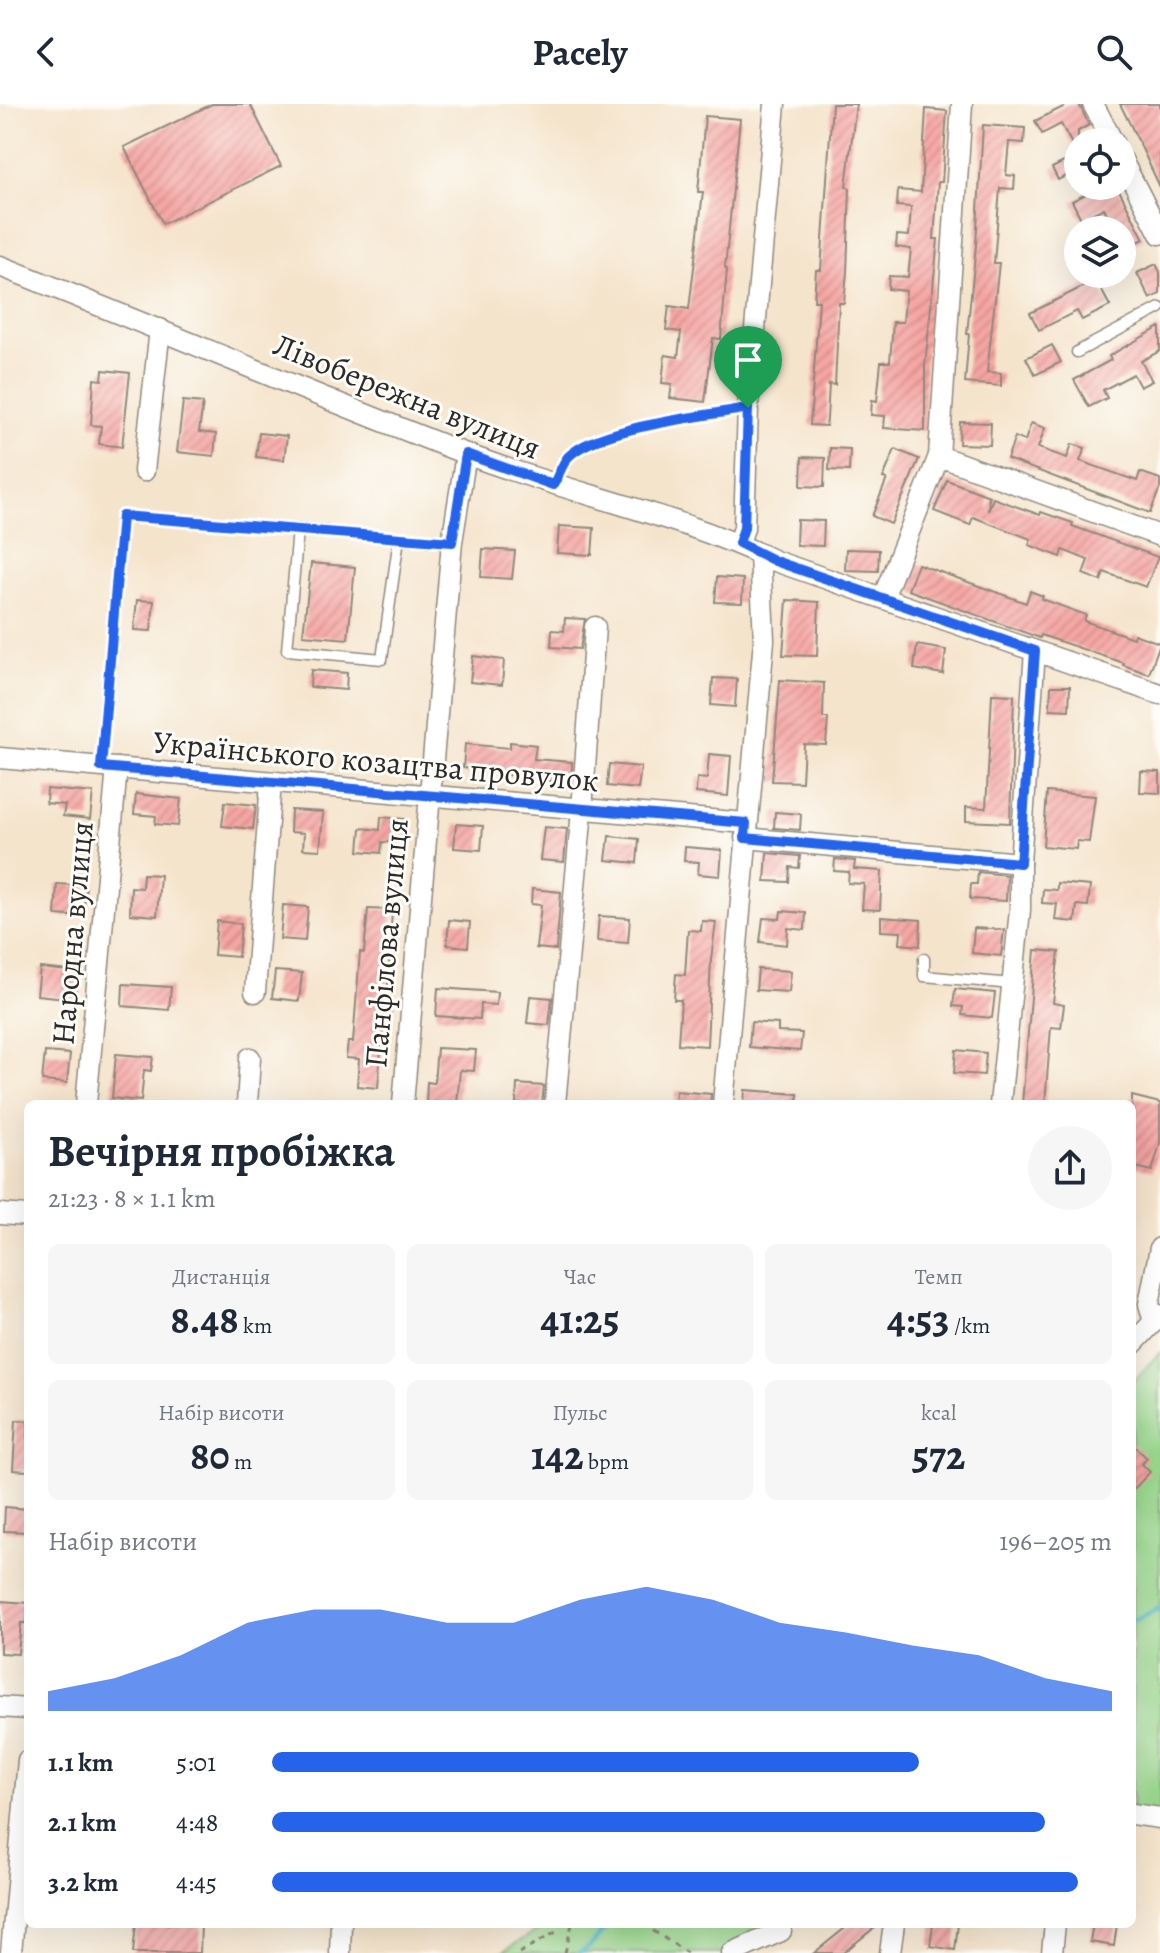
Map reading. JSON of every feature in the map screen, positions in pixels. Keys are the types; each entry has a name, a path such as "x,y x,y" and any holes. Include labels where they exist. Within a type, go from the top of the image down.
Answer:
{"street":[{"path":"739,543 744,528 748,408 775,104"},
{"path":"883,598 939,456 962,104"},
{"path":"1093,104 1106,128"},
{"path":"1136,187 1160,234"},
{"name":"Лівобережна вулиця","path":"0,266 466,454 553,485 739,543 760,554 1160,694"},
{"path":"144,471 160,329"},
{"name":"Панфілова вулиця","path":"403,1100 452,542 466,454"},
{"path":"939,456 1160,536"},
{"path":"723,1100 764,640 760,554"},
{"path":"555,1100 595,627"},
{"path":"1000,1100 1020,910 1020,863 1035,651"},
{"name":"Українського козацтва провулок","path":"0,758 582,810 1020,863"},
{"name":"Народна вулиця","path":"86,1100 109,767"},
{"path":"255,992 271,782"},
{"path":"247,1100 250,1058"},
{"path":"0,1214 24,1216"},
{"path":"1136,1341 1157,1319 1149,1304 1160,1248"},
{"path":"0,1707 24,1709"},
{"path":"11,1953 24,1805"},
{"path":"1136,1815 1160,1818"},
{"path":"340,1953 341,1928"},
{"path":"890,1953 893,1928"},
{"path":"1052,1953 1055,1928"},
{"path":"732,1953 781,1931"}],"lane":[{"path":"1077,352 1160,308"},
{"path":"109,767 122,516 452,542"},
{"path":"298,530 287,650 382,659 399,538"},
{"path":"924,959 924,976 1012,984"}],"path":[{"path":"553,485 569,457 590,444 641,426 748,408"},
{"path":"565,1953 571,1928"},
{"path":"649,1928 687,1953"},
{"path":"519,1953 558,1931"}],"green space":[{"path":"1160,1352 1160,1822 1136,1819 1136,1379"},
{"path":"541,1928 768,1928 725,1953 500,1953"}],"building":[{"path":"212,104 250,104 281,166 163,224 124,147"},
{"path":"832,104 856,104 846,187 850,188 847,272 844,303 839,303 835,385 829,384 826,426 810,425 819,301 814,301 816,270 821,270"},
{"path":"1069,104 1079,104 1089,125 1064,129 1061,124 1042,134 1035,121"},
{"path":"1120,104 1160,104 1160,187 1136,136 1136,128 1132,128"},
{"path":"926,109 947,111 942,182 938,182 934,239 938,239 925,365 925,431 884,428 885,416 871,415 872,400 877,401 881,362 890,362 893,322 903,322 906,291 888,289 889,276 908,277 911,249 896,247 897,235 909,236 911,207 897,206 898,190 921,192"},
{"path":"705,116 740,119 721,339 713,338 705,402 670,398 672,384 662,383 665,355 678,357 681,332 666,330 669,306 689,309 703,192 698,192"},
{"path":"983,125 1025,128 1024,143 1009,142 1006,175 1015,176 1014,189 1000,188 994,263 999,263 987,372 1001,373 1001,386 965,383"},
{"path":"1064,162 1064,177 1058,180 1052,168"},
{"path":"1124,200 1132,216 1108,216 1104,208 1087,216 1080,216 1072,201"},
{"path":"1136,223 1144,239 1136,243"},
{"path":"1156,264 1160,272 1160,294 1150,299 1137,273"},
{"path":"1080,288 1100,288 1110,306 1082,320 1077,311 1039,330 1030,313"},
{"path":"1160,327 1160,351 1141,361 1152,381 1140,387 1133,374 1103,390 1107,398 1089,407 1074,380"},
{"path":"1052,345 1061,362 1035,375 1026,358"},
{"path":"103,370 130,373 122,447 99,444 101,426 91,425 94,379 102,380"},
{"path":"183,401 203,403 199,432 216,434 214,456 177,452"},
{"path":"960,422 991,423 990,445 959,444"},
{"path":"1031,423 1045,428 1038,448 1067,458 1072,444 1085,448 1080,461 1137,481 1140,472 1160,479 1160,488 1150,513 1007,459 1015,437 1025,441"},
{"path":"259,433 287,436 284,460 256,457"},
{"path":"830,448 850,449 849,471 829,470"},
{"path":"895,449 919,459 891,524 872,516"},
{"path":"802,457 825,458 824,487 801,486"},
{"path":"947,480 989,496 988,511 993,498 1073,523 1072,526 1158,557 1146,587 1104,572 1101,581 1083,574 1088,560 1063,550 1061,557 1029,545 1031,539 973,517 970,525 934,511"},
{"path":"797,520 824,521 823,546 796,545"},
{"path":"559,526 594,528 592,555 557,553"},
{"path":"483,549 515,551 512,579 481,577"},
{"path":"846,549 879,550 878,571 845,570"},
{"path":"311,563 355,567 348,639 303,635"},
{"path":"918,564 1026,603 1030,591 1043,596 1042,599 1086,615 1084,621 1133,638 1134,634 1160,643 1149,674 908,590"},
{"path":"717,577 743,579 742,603 715,602"},
{"path":"137,600 154,601 151,631 134,630"},
{"path":"787,600 819,602 817,656 783,655"},
{"path":"565,618 585,619 580,649 551,647 552,630 564,631"},
{"path":"917,645 946,650 943,674 914,669"},
{"path":"473,656 504,660 502,685 470,682"},
{"path":"311,670 347,673 346,690 310,687"},
{"path":"713,678 737,679 735,707 711,705"},
{"path":"780,680 824,683 823,718 828,718 826,745 804,744 802,782 772,781"},
{"path":"1051,686 1070,686 1069,710 1050,709"},
{"path":"992,694 1014,695 1010,823 966,821 966,807 986,808"},
{"path":"510,742 536,745 534,759 572,762 571,784 507,775 507,772 463,768 465,744 510,748"},
{"path":"709,754 731,756 728,796 696,793 697,778 707,779"},
{"path":"609,764 641,767 638,789 607,786"},
{"path":"1141,771 1160,772 1160,793 1140,792"},
{"path":"47,789 93,793 90,819 63,816 65,805 46,803"},
{"path":"1047,792 1095,796 1089,842 1077,841 1076,849 1043,846"},
{"path":"136,794 181,799 178,826 155,824 156,816 134,814"},
{"path":"225,802 256,805 253,829 222,826"},
{"path":"291,810 323,812 320,850 303,849 304,833 290,832"},
{"path":"775,812 801,814 800,830 774,828"},
{"path":"381,817 404,819 402,843 382,842 381,853 359,851 361,828 380,830"},
{"path":"456,824 483,826 481,850 454,848"},
{"path":"544,827 567,829 564,862 540,860"},
{"path":"609,836 639,839 637,863 606,860"},
{"path":"685,847 722,850 720,876 698,874 699,862 684,861"},
{"path":"767,853 800,856 799,868 790,867 789,882 765,881"},
{"path":"835,859 855,861 854,869 882,871 880,910 862,909 864,884 848,883 849,872 834,871"},
{"path":"978,872 1007,875 1006,901 970,899 971,884 977,884"},
{"path":"143,874 160,875 157,916 130,914 131,887 142,888"},
{"path":"1057,883 1090,886 1088,906 1077,905 1075,922 1055,920 1057,904 1042,903 1043,889 1057,890"},
{"path":"57,884 86,886 83,917 55,915"},
{"path":"532,889 561,892 556,950 536,948 541,905 531,904"},
{"path":"283,905 308,907 305,941 280,939"},
{"path":"368,909 392,910 387,1001 392,1002 389,1025 383,1025 378,1088 357,1086 359,1059 346,1058 348,1042 353,1042 360,952 364,953"},
{"path":"781,911 806,913 805,930 788,928 787,945 760,942 763,918 780,919"},
{"path":"599,916 630,918 628,943 597,941"},
{"path":"881,917 921,920 920,946 900,944 901,932 881,931"},
{"path":"449,920 470,922 468,947 447,945"},
{"path":"217,921 241,924 238,957 214,955"},
{"path":"702,921 716,922 707,1046 678,1044 681,1000 674,1000 676,974 685,975 688,930 701,931"},
{"path":"974,928 1004,930 1001,956 972,953"},
{"path":"1035,950 1059,952 1053,1003 1064,1005 1061,1028 1051,1027 1045,1100 1022,1100"},
{"path":"40,968 78,972 75,999 37,995"},
{"path":"758,969 791,971 789,992 756,990"},
{"path":"275,971 302,973 299,1001 272,998"},
{"path":"123,984 171,987 169,1010 122,1006"},
{"path":"438,988 497,992 496,1005 481,1004 480,1019 436,1016"},
{"path":"955,989 995,993 992,1018 962,1015 963,1007 953,1006"},
{"path":"530,996 552,998 549,1025 527,1023"},
{"path":"751,1022 778,1024 778,1032 802,1033 800,1051 749,1047"},
{"path":"437,1048 476,1050 474,1071 460,1070 457,1100 426,1100 427,1082 434,1083"},
{"path":"956,1050 986,1053 984,1075 954,1073"},
{"path":"45,1052 70,1054 67,1083 42,1081"},
{"path":"116,1054 153,1057 151,1071 144,1070 141,1100 112,1098"},
{"path":"517,1084 544,1086 542,1100 516,1100"},
{"path":"745,1090 798,1094 797,1100 744,1100"},
{"path":"676,1091 711,1094 710,1100 675,1100"},
{"path":"1132,1096 1160,1103 1160,1144 1152,1171 1136,1167 1136,1100 1132,1100"},
{"path":"16,1420 24,1421 24,1471 13,1470"},
{"path":"1136,1448 1147,1458 1142,1464 1150,1472 1136,1487"},
{"path":"5,1507 24,1509 24,1532 4,1531"},
{"path":"0,1601 24,1603 18,1654 0,1653"},
{"path":"136,1928 201,1928 200,1953 133,1953"},
{"path":"845,1928 874,1928 843,1953 814,1953"},
{"path":"932,1928 958,1928 955,1950 930,1946"},
{"path":"1092,1928 1116,1928 1114,1946 1090,1942"}],"waterway":[{"path":"1136,1619 1160,1608"},
{"path":"579,1953 589,1947 606,1928"}],"route":[{"path":"748,408 744,528 739,543 775,561 1035,651 1020,863 745,838 746,823 101,767 122,516 452,542 466,454 553,485 569,457 590,444 641,426 748,408"}]}
